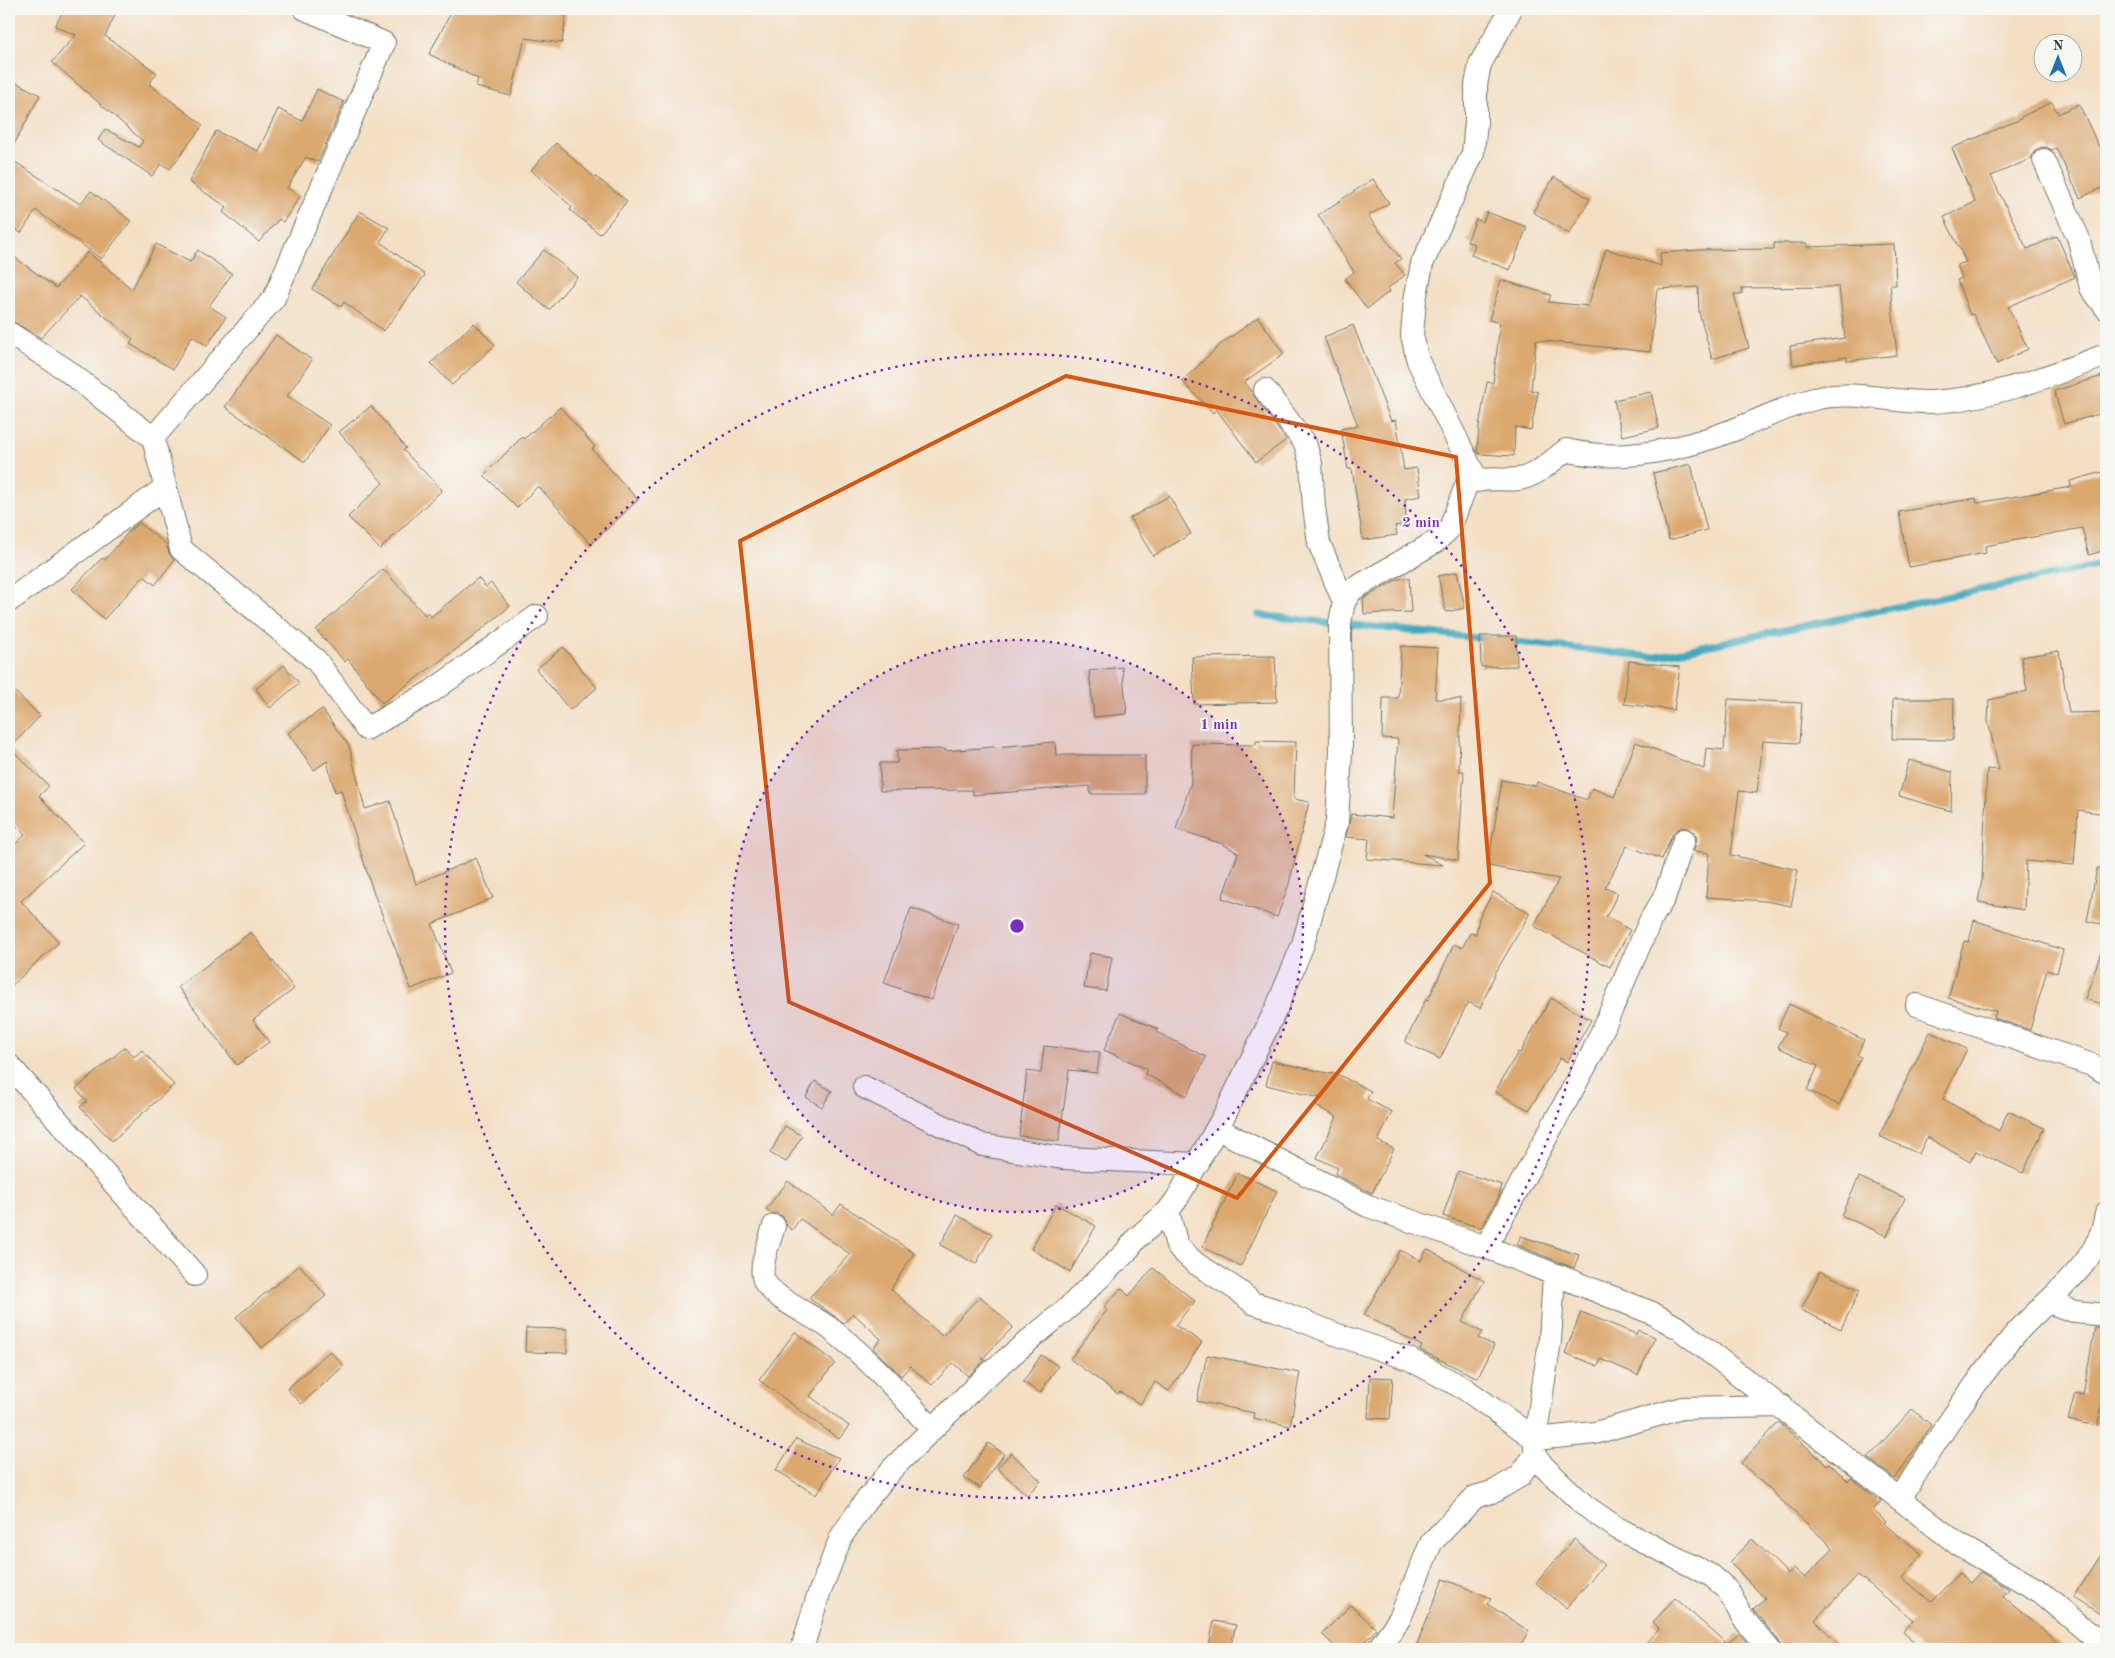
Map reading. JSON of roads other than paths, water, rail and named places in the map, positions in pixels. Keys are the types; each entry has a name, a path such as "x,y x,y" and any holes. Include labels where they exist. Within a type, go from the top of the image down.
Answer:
{"street":[{"path":"153,438 274,298 384,43 305,9"},
{"path":"1511,9 1480,64 1476,84 1476,122 1473,153 1422,264 1415,300 1412,335 1418,361 1478,481 1487,479 1520,479 1541,470 1566,450 1586,455 1628,454 1679,447 1735,430 1816,399 1854,396 1929,402 1970,399 2057,373 2106,355"},
{"path":"2044,160 2078,237 2091,288 2106,308"},
{"path":"9,333 65,369 153,438 181,549 316,660 366,730 431,692 537,616"},
{"path":"1265,390 1305,443 1311,464 1319,543 1344,602"},
{"path":"802,1649 816,1599 841,1537 864,1503 893,1468 984,1378 1069,1307 1126,1252 1137,1238 1168,1211 1223,1121 1277,1007 1304,944 1337,822 1341,753 1340,623 1344,602 1352,590 1435,542 1450,528 1472,470"},
{"path":"9,601 166,487"},
{"path":"1486,1247 1592,1052 1651,919 1664,898 1684,840"},
{"path":"1917,1005 2092,1065 2106,1073"},
{"path":"9,1066 195,1275"},
{"path":"864,1087 982,1144 1063,1158 1202,1157"},
{"path":"1223,1121 1368,1206 1486,1247 1652,1314 1680,1329 1782,1406 1959,1545 2041,1592 2106,1648"},
{"path":"1168,1211 1177,1246"},
{"path":"1900,1500 1946,1426 2012,1338 2070,1281 2095,1245 2105,1222 2106,1213"},
{"path":"774,1226 762,1272 766,1284 778,1295 832,1329 889,1381 932,1429"},
{"path":"1137,1238 1177,1246 1195,1263 1240,1291 1252,1303 1276,1310 1335,1334 1408,1359 1465,1390 1535,1447 1543,1466 1584,1505 1611,1523 1712,1576 1727,1589 1743,1618 1769,1649"},
{"path":"1378,1649 1400,1618 1431,1543 1475,1497 1495,1491 1520,1476 1535,1447 1550,1341 1554,1275"},
{"path":"2048,1302 2076,1312 2106,1315"},
{"path":"1535,1447 1595,1433 1682,1408 1782,1406"}],"waterway":[{"path":"1507,641 1652,657 2106,564"},
{"path":"1258,615 1489,639"}]}
